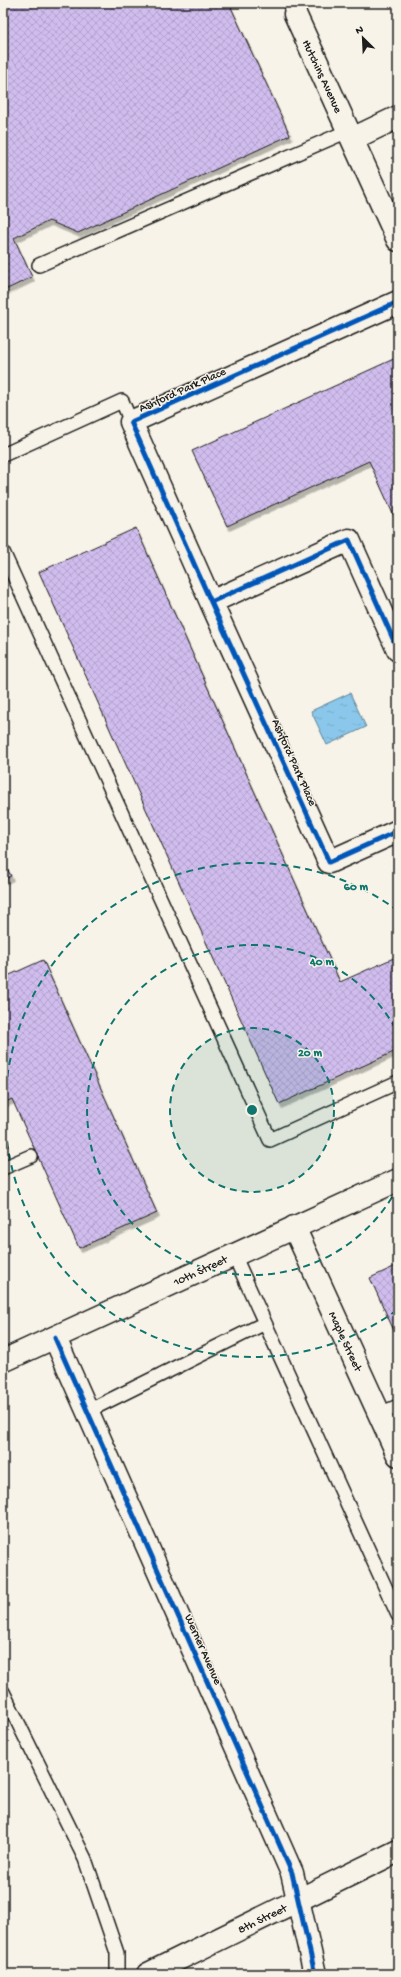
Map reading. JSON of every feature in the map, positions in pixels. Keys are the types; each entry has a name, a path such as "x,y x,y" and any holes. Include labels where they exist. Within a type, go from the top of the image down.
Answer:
{"street":[{"name":"Hutchins Avenue","path":"294,14 350,135"},
{"path":"398,117 350,135 398,240"},
{"name":"Ashford Park Place","path":"398,302 132,422 211,602 329,862 398,831"},
{"path":"211,602 349,540 398,650"},
{"name":"10th Street","path":"3,1361 398,1180"},
{"name":"Maple Street","path":"294,1227 389,1410 398,1455"},
{"name":"Werner Avenue","path":"55,1338 292,1873 315,1974"},
{"name":"8th Street","path":"148,1974 398,1851"}],"lane":[{"path":"40,265 350,135"},
{"path":"3,455 122,401 132,422"},
{"path":"3,552 270,1140 398,1082"},
{"path":"3,1168 31,1156"},
{"path":"234,1255 398,1615"},
{"path":"88,1411 265,1323"},
{"path":"3,1692 85,1859 117,1953 117,1974"}],"water":[{"path":"350,693 366,727 327,745 311,711"}],"building":[{"path":"3,3 229,3 290,135 78,233 49,221 14,238 32,277 3,291"},
{"path":"398,357 398,525 369,461 227,526 192,451"},
{"path":"136,528 340,982 398,956 398,1050 279,1104 39,572"},
{"path":"3,861 11,876 3,880"},
{"path":"43,960 157,1213 79,1248 12,1099 3,1103 3,978"},
{"path":"398,1265 398,1334 396,1335 370,1278"}],"cycle path":[{"path":"211,602 131,422 398,302"},
{"path":"398,650 349,540 211,602 329,862 398,831"},
{"path":"55,1338 292,1873 315,1974"}]}
